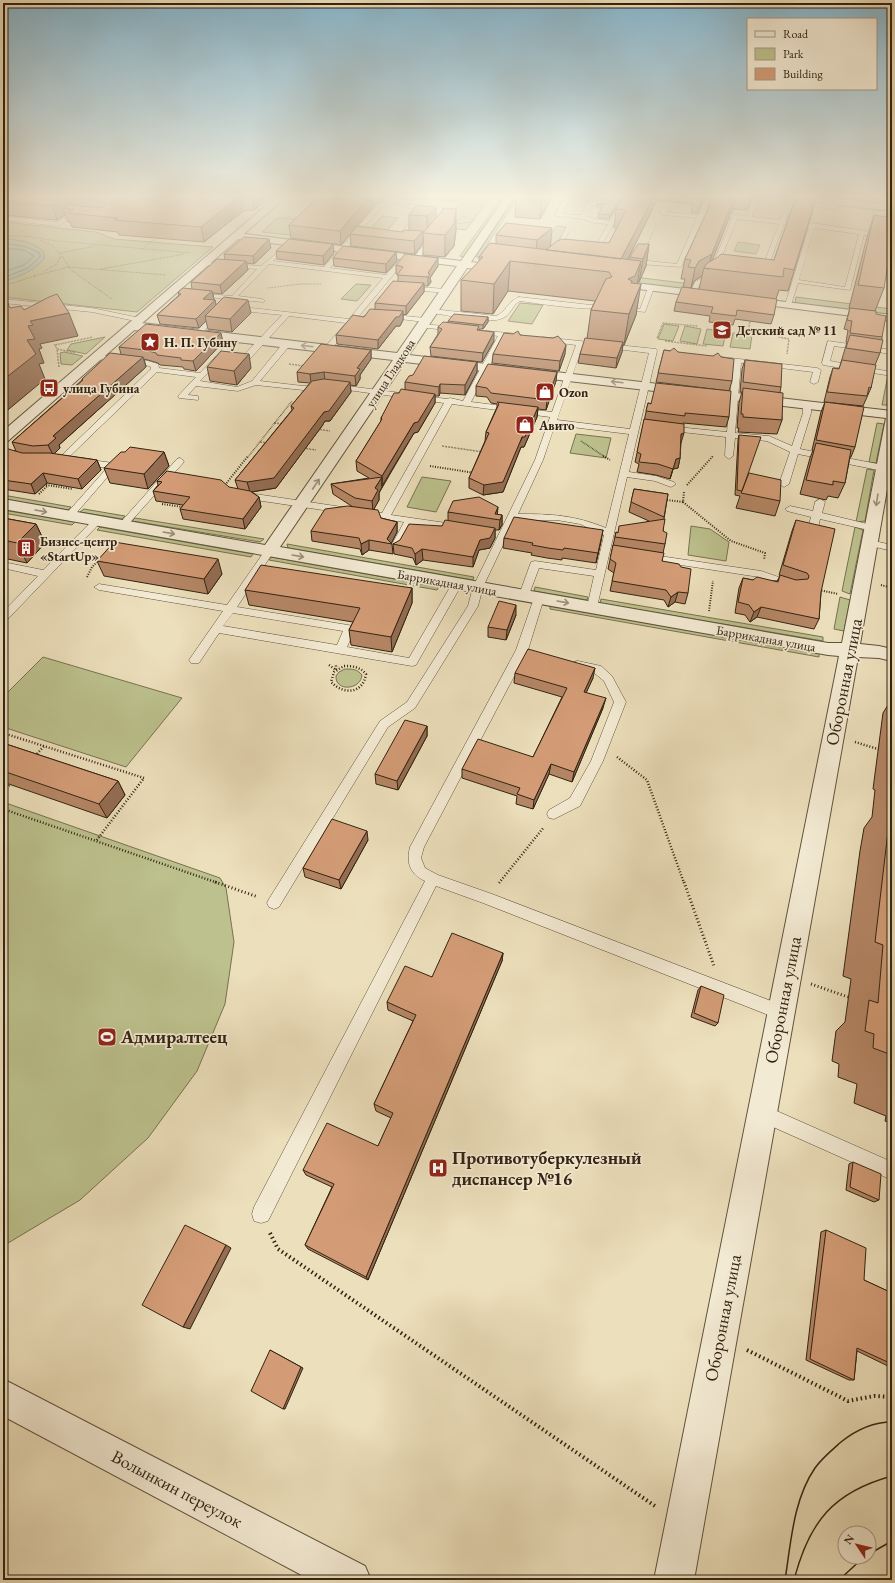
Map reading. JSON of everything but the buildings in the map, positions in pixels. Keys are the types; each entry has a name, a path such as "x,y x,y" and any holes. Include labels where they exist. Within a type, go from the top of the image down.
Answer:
{"street":[{"path":"3,438 136,323 181,292 189,278 198,270"},
{"name":"улица Гладкова","path":"270,551 380,391 423,323 460,270"},
{"path":"597,281 621,282 651,288 721,297"},
{"path":"736,298 892,318"},
{"path":"136,323 198,334 892,415"},
{"name":"Оборонная улица","path":"674,1580 761,1113 872,536 892,420"},
{"name":"Баррикадная улица","path":"3,504 828,649 892,654"},
{"name":"Волынкин переулок","path":"3,1397 351,1580"}],"lane":[{"path":"198,334 260,270"},
{"path":"326,276 329,270 387,277"},
{"path":"327,349 380,285 396,270"},
{"path":"755,276 762,277 765,270"},
{"path":"788,305 798,270"},
{"path":"795,281 848,288 853,270"},
{"path":"693,293 697,283 710,276 713,271 720,272"},
{"path":"380,285 388,286"},
{"path":"403,287 445,291"},
{"path":"628,309 643,311 651,288"},
{"path":"181,292 262,301"},
{"path":"432,311 492,319 504,316 514,301 519,299 591,307 603,306"},
{"path":"3,301 92,310 136,323"},
{"path":"224,307 350,321"},
{"path":"357,313 366,314"},
{"path":"245,359 287,314"},
{"path":"380,315 468,331 653,351 644,386 637,427 623,474 622,494 609,533 609,551 599,574 592,607"},
{"path":"466,403 502,335"},
{"path":"195,398 182,396 238,338"},
{"path":"274,903 384,724 411,705 473,606 478,587 499,535 512,517 539,460 580,343"},
{"path":"892,352 831,343 826,363 892,374"},
{"path":"255,383 287,344"},
{"path":"97,357 148,363 155,366 155,370"},
{"path":"706,357 747,360 817,370 814,382"},
{"path":"729,456 737,360"},
{"path":"155,370 202,376"},
{"path":"69,516 116,464 59,459 155,370"},
{"path":"195,383 238,388 255,383 303,388 325,384 450,400 554,418 637,427"},
{"path":"385,517 450,400"},
{"path":"784,484 807,413 807,405"},
{"path":"657,427 769,439 795,451 883,468"},
{"path":"123,525 180,461 166,459"},
{"path":"623,474 656,479 671,484"},
{"path":"167,476 182,478"},
{"path":"225,485 235,494 472,530"},
{"path":"813,528 820,502"},
{"path":"790,509 817,515 872,536 892,548"},
{"path":"512,517 557,517 582,522 609,533"},
{"path":"3,618 97,521"},
{"path":"394,550 410,521"},
{"path":"195,660 270,551"},
{"path":"636,555 761,574 783,584 798,586"},
{"path":"599,574 535,564 522,650 417,847 414,858 420,872 434,879 487,898 781,1012"},
{"path":"3,565 46,574"},
{"path":"216,629 412,662 456,584"},
{"path":"100,587 229,610 350,629 340,650"},
{"path":"522,650 537,654"},
{"path":"554,814 575,802 602,749 620,702 608,679 597,670 567,662"},
{"path":"261,1214 434,879"},
{"path":"761,1113 892,1171"}],"path":[{"path":"34,276 46,270"},
{"path":"3,286 58,270"},
{"path":"73,270 114,301"},
{"path":"106,270 189,278"},
{"path":"240,291 301,284 325,284"},
{"path":"748,333 750,321"},
{"path":"656,340 663,323 698,326"},
{"path":"60,371 57,349 55,345 100,336"},
{"path":"778,337 789,339 787,355"},
{"path":"664,341 710,346"},
{"path":"57,349 80,354"},
{"path":"225,485 303,388"},
{"path":"274,423 290,425"},
{"path":"312,428 351,433"},
{"path":"684,488 731,435"},
{"path":"579,439 616,463"},
{"path":"260,442 275,444"},
{"path":"426,444 486,452"},
{"path":"297,447 338,452"},
{"path":"46,485 90,492"},
{"path":"145,501 189,508"},
{"path":"683,502 731,541 765,553"},
{"path":"100,587 89,581 87,576 92,567 102,557"},
{"path":"709,614 714,568"},
{"path":"877,584 892,588"},
{"path":"798,586 838,594"},
{"path":"344,666 354,666 362,669 366,674 366,681 361,687 343,691 335,688 331,682 331,675 336,670 344,666"},
{"path":"3,733 144,778 96,841"},
{"path":"851,741 885,751"},
{"path":"34,758 44,746"},
{"path":"602,749 612,753 647,780 723,989"},
{"path":"3,793 13,781"},
{"path":"3,809 274,903"},
{"path":"487,898 554,814"},
{"path":"808,983 848,997"},
{"path":"261,1214 278,1249 655,1506"},
{"path":"744,1348 848,1401 874,1396 892,1397"}],"green space":[{"path":"3,270 186,270 137,312 3,297"},
{"path":"627,276 691,284 689,290 623,282"},
{"path":"356,284 371,285 357,301 341,299"},
{"path":"796,297 892,309 892,316 795,304"},
{"path":"520,303 543,305 532,324 508,321"},
{"path":"664,324 679,326 673,341 658,339"},
{"path":"685,326 701,329 697,344 680,341"},
{"path":"707,329 726,332 723,346 703,344"},
{"path":"733,333 752,335 750,349 730,347"},
{"path":"105,337 86,354 67,350 71,344"},
{"path":"64,352 83,356 72,365 61,364 60,353"},
{"path":"888,375 892,375 892,385 887,405 882,405"},
{"path":"877,423 884,424 876,463 869,462"},
{"path":"576,434 611,438 606,458 570,453"},
{"path":"867,469 874,470 865,521 856,522"},
{"path":"422,477 451,481 436,512 407,507"},
{"path":"3,495 71,507 68,510 3,499"},
{"path":"84,509 125,516 122,519 80,512"},
{"path":"3,510 75,522 72,525 3,513"},
{"path":"135,518 264,539 260,542 132,521"},
{"path":"691,526 710,529 729,542 726,561 688,555"},
{"path":"100,527 253,554 251,557 97,530"},
{"path":"855,527 863,530 850,594 842,591"},
{"path":"287,544 474,577 473,580 288,548"},
{"path":"271,557 439,587 437,590 269,560"},
{"path":"535,587 588,597 587,600 534,591"},
{"path":"840,597 850,600 844,631 834,629"},
{"path":"601,599 823,637 823,641 600,603"},
{"path":"550,606 819,653 819,657 550,609"},
{"path":"43,657 182,698 126,767 3,727 3,697"},
{"path":"345,669 355,670 358,672 362,675 361,680 353,686 344,687 340,685 336,676 339,672"},
{"name":"Адмиралтеец","path":"3,802 220,878 226,888 234,942 225,1004 197,1071 148,1138 80,1200 3,1246"}],"water":[{"path":"3,270 30,270 20,276 3,282"}],"tram line":[{"path":"785,1580 797,1508 808,1480 815,1468 841,1442 853,1434 871,1425 892,1422"},
{"path":"794,1580 807,1542 826,1512 854,1491 892,1476"},
{"path":"877,1549 892,1541"},
{"path":"839,1580 855,1565"}],"place":[{"name":"Детский сад № 11","path":"722,330"},
{"name":"Н. П. Губину","path":"150,342"},
{"name":"улица Губина","path":"49,388"},
{"name":"Ozon","path":"545,392"},
{"name":"Авито","path":"525,425"},
{"name":"Бизнес-центр «StartUp»","path":"26,548"},
{"name":"Адмиралтеец","path":"107,1037"},
{"name":"Противотуберкулезный диспансер №16","path":"438,1168"}]}
